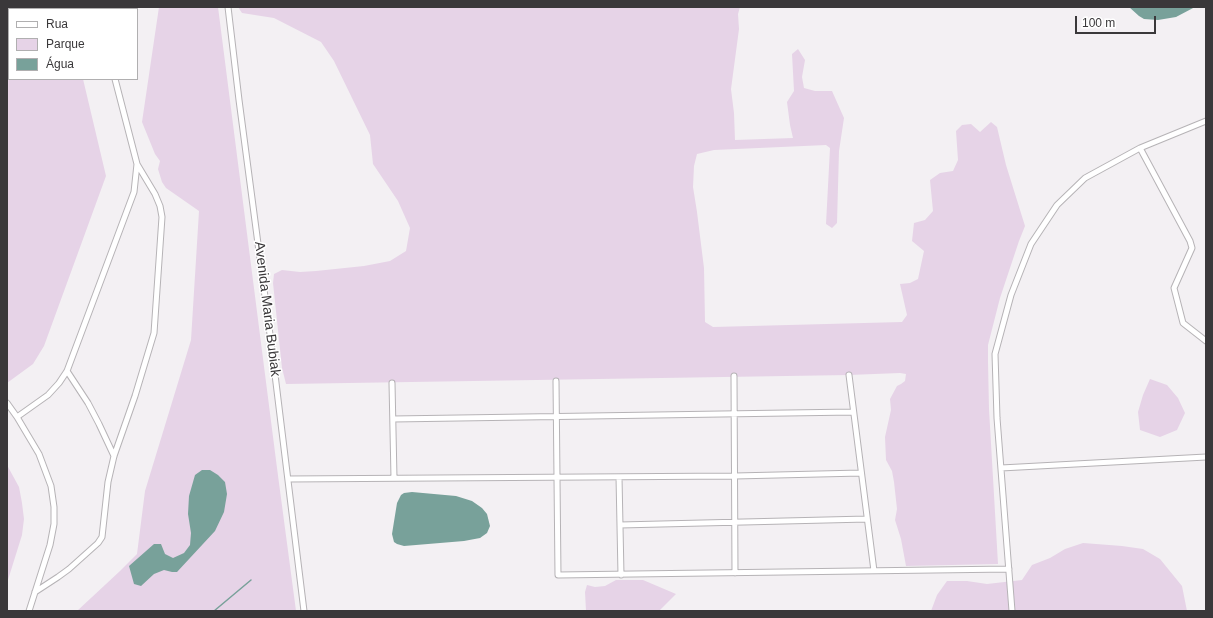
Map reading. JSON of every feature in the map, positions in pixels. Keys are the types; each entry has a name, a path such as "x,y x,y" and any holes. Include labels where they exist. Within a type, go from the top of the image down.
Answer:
{"street":[{"name":"Avenida Maria Bubiak","path":"228,7 304,611"},
{"path":"35,592 69,569 98,543 102,537 108,482 114,456 154,333 162,217 160,206 155,194 137,164 115,80"},
{"path":"1012,611 1001,468 995,354 1011,295 1031,244 1056,205 1085,178 1140,148 1206,121"},
{"path":"1140,148 1190,241 1192,248 1174,288 1183,323 1206,341"},
{"path":"17,417 48,395 67,371 134,192 137,164"},
{"path":"67,371 88,403 114,456"},
{"path":"849,375 874,571"},
{"path":"734,376 735,573"},
{"path":"556,380 558,575 1009,569"},
{"path":"392,383 394,478"},
{"path":"7,403 40,454 51,486 54,507 54,524 50,545 29,611"},
{"path":"393,419 853,412"},
{"path":"1001,468 1206,457"},
{"path":"288,479 734,476 861,473"},
{"path":"619,477 621,575"},
{"path":"620,526 867,519"}],"green space":[{"path":"7,7 74,7 8,8 8,80 83,80 106,176 44,346 33,364 7,383"},
{"path":"159,7 218,7 296,611 77,611 137,554 145,491 191,340 199,211 166,188 162,182 158,169 160,161 155,154 142,122"},
{"path":"238,7 740,7 738,14 739,29 731,89 735,140 793,138 787,102 794,91 792,54 798,49 805,60 802,77 804,88 815,91 832,91 844,118 839,151 837,223 832,228 826,224 830,148 826,145 714,150 697,154 694,166 693,187 704,268 705,322 713,327 902,322 907,315 900,284 910,283 918,279 924,251 912,241 914,223 925,220 933,211 930,180 940,173 953,171 958,160 956,131 962,125 971,124 980,132 991,122 997,127 1006,165 1025,226 1000,298 988,345 989,409 998,564 906,566 901,539 895,520 897,509 894,482 892,471 886,460 885,437 891,410 890,399 897,386 905,381 906,374 286,384 282,368 273,283 274,274 282,270 300,272 316,271 364,266 390,261 406,251 410,228 398,201 373,164 370,135 334,61 321,42 274,18 242,13"},
{"path":"1150,379 1167,385 1178,398 1185,413 1177,430 1160,437 1140,430 1138,412"},
{"path":"7,465 19,487 24,519 22,535 7,583"},
{"path":"1083,543 1143,549 1160,559 1182,586 1187,611 931,611 937,595 947,581 967,581 987,584 1022,580 1032,565 1050,558 1065,549"},
{"path":"616,580 643,580 676,594 659,611 586,611 585,592 587,585 595,587 605,586"}],"water":[{"path":"1129,7 1195,7 1176,17 1158,20 1144,19"},
{"path":"202,470 210,470 225,482 227,494 224,512 215,531 177,572 164,570 154,574 141,586 134,584 129,566 154,544 161,544 165,554 173,558 184,553 190,545 191,533 188,514 189,496 195,475"},
{"path":"412,492 456,496 472,501 482,508 487,514 490,526 487,533 480,538 464,541 404,546 397,544 394,542 392,534 397,503 401,495"}],"waterway":[{"path":"214,611 251,580"}]}
